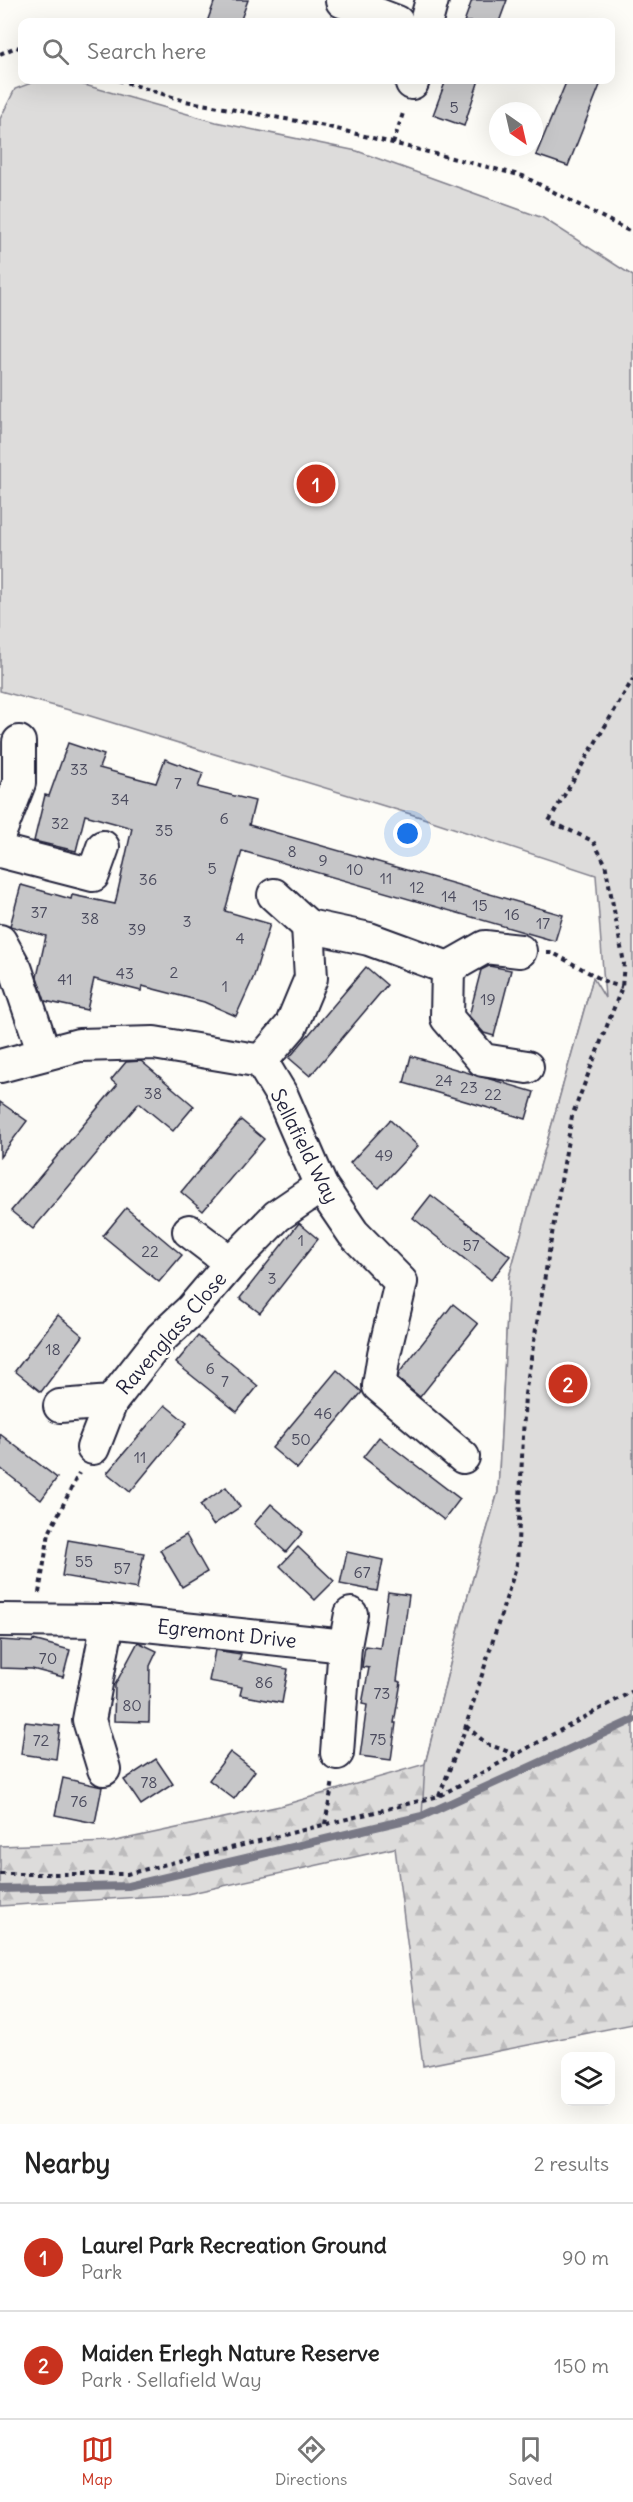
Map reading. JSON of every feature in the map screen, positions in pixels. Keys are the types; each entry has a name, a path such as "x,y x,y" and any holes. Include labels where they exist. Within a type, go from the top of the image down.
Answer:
{"street":[{"path":"427,18 432,0"},
{"path":"342,1 387,18"},
{"path":"0,832 19,783 20,742"},
{"path":"0,851 93,875 103,848"},
{"path":"274,895 308,926 369,939 448,968 485,948 520,951"},
{"path":"0,1066 79,1045 154,1043 261,1061 291,1026 311,978 308,926"},
{"path":"0,941 16,970 44,1053"},
{"path":"448,968 447,1018 483,1060 527,1067"},
{"name":"Sellafield Way","path":"261,1061 282,1096 321,1186 353,1233 401,1282 379,1386 463,1457"},
{"name":"Ravenglass Close","path":"93,1448 111,1402 161,1338 191,1310 231,1263 277,1216 321,1186"},
{"name":"Ravenglass Close","path":"189,1231 231,1263"},
{"name":"Ravenglass Close","path":"60,1406 111,1402"},
{"path":"338,1753 345,1646 351,1614"},
{"name":"Egremont Drive","path":"0,1620 108,1621 345,1646"},
{"path":"104,1769 89,1720 108,1621"}],"path":[{"path":"0,54 18,48"},
{"path":"131,84 185,101 325,126 523,176 633,233"},
{"path":"393,144 411,84"},
{"path":"440,1796 466,1726 517,1564 525,1394 572,1116 622,987 624,963 605,863 593,841 549,821 633,679"},
{"path":"520,951 553,953 608,983 622,987"},
{"path":"34,1620 49,1533 93,1448"},
{"path":"0,1874 127,1874 440,1796 633,1691"},
{"path":"466,1726 487,1744 516,1754"},
{"path":"325,1824 338,1753"}],"green space":[{"path":"28,84 81,84 216,122 357,151 543,218 633,276 633,1720 422,1816 425,1764 464,1609 498,1492 509,1277 593,978 605,998 596,875 417,816 87,715 0,691 0,119 15,89"},
{"path":"593,978 633,1115 633,2024 423,2066 395,1848 187,1894 0,1906 0,1846 111,1842 280,1806 425,1764 464,1609 498,1492 509,1277"}],"building":[{"path":"215,0 248,0 241,18 208,18"},
{"path":"472,0 507,0 500,18 465,18"},
{"path":"445,84 478,84 464,126 433,115"},
{"path":"565,84 600,84 568,166 539,156 543,156 543,138"},
{"path":"68,743 104,755 99,768 156,783 165,759 203,773 198,787 255,801 249,825 563,915 555,941 242,851 225,911 270,924 254,976 236,1016 204,1002 142,986 141,991 94,979 87,1010 45,1001 37,977 46,936 10,926 21,885 71,899 72,895 115,904 132,828 85,815 76,851 34,841 45,795 49,796"},
{"path":"489,966 511,970 494,1036 484,1033 469,1016 481,970"},
{"path":"366,967 387,985 310,1076 289,1058"},
{"path":"411,1056 534,1092 526,1119 404,1083"},
{"path":"141,1061 194,1106 173,1131 139,1103 33,1229 11,1211 117,1085 111,1080 126,1062"},
{"path":"0,1102 27,1121 0,1157"},
{"path":"241,1120 264,1139 203,1211 181,1192"},
{"path":"390,1120 418,1146 379,1188 350,1163"},
{"path":"431,1195 510,1256 491,1280 413,1218"},
{"path":"126,1208 182,1255 159,1282 103,1236"},
{"path":"299,1223 318,1239 260,1313 240,1298"},
{"path":"453,1304 478,1324 420,1397 398,1379 399,1373"},
{"path":"58,1315 83,1336 41,1392 15,1371"},
{"path":"198,1336 258,1386 237,1412 176,1363"},
{"path":"337,1370 362,1392 297,1469 272,1448"},
{"path":"165,1405 187,1423 130,1492 107,1473"},
{"path":"0,1434 57,1478 41,1500 0,1468"},
{"path":"379,1437 460,1499 444,1520 363,1457"},
{"path":"226,1487 240,1507 213,1525 200,1505"},
{"path":"271,1504 303,1532 286,1552 254,1524"},
{"path":"186,1535 207,1572 182,1587 160,1550"},
{"path":"68,1540 144,1553 137,1589 62,1576"},
{"path":"298,1547 334,1581 315,1600 280,1566"},
{"path":"347,1552 383,1560 377,1591 340,1584"},
{"path":"388,1592 409,1595 397,1681 401,1682 391,1760 360,1756 367,1705 362,1704 369,1668 362,1667 365,1646 380,1648"},
{"path":"0,1640 32,1642 33,1640 70,1650 63,1677 32,1669 0,1668"},
{"path":"138,1642 157,1651 150,1666 149,1722 114,1721 115,1685"},
{"path":"215,1650 241,1654 239,1660 288,1669 282,1703 240,1695 242,1687 209,1681"},
{"path":"25,1722 60,1726 56,1759 21,1754"},
{"path":"230,1752 255,1771 234,1799 209,1780"},
{"path":"156,1759 173,1784 141,1805 124,1780"},
{"path":"63,1778 102,1787 95,1823 55,1815"}],"waterway":[{"path":"0,1889 128,1886 422,1816 633,1720"}],"place":[{"name":"Laurel Park Recreation Ground","path":"316,484"},
{"name":"Maiden Erlegh Nature Reserve","path":"568,1384"}]}
